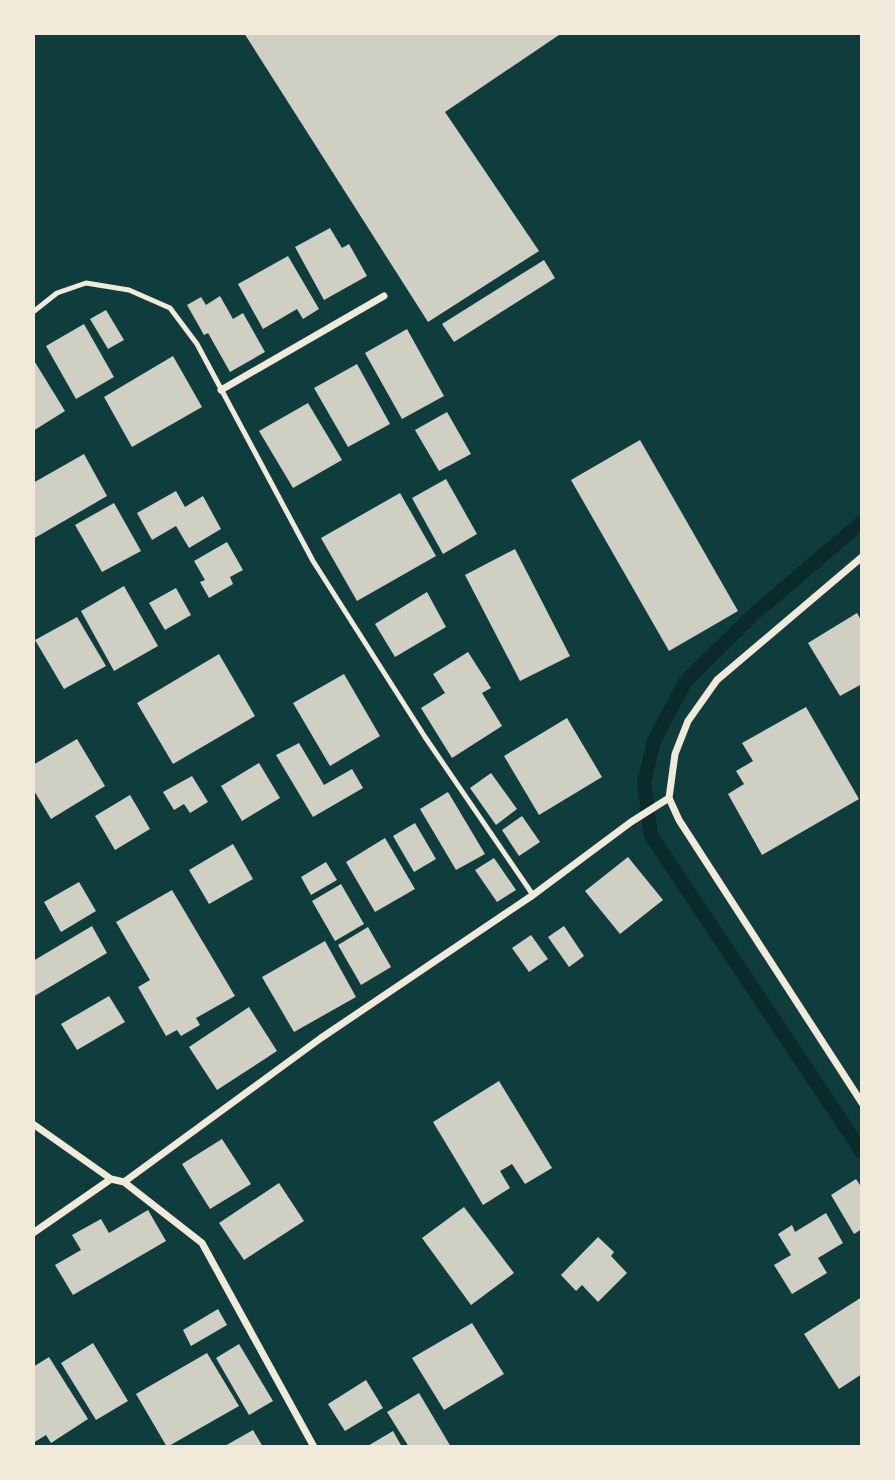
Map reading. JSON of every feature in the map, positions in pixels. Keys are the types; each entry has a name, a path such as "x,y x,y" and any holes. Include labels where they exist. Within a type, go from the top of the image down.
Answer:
{"street":[{"path":"221,390 384,296"},
{"path":"862,557 717,680 688,721 675,754 669,798 679,820 862,1103"},
{"path":"124,1182 321,1038 533,895 631,822 669,798"},
{"path":"33,1124 111,1179 124,1182 202,1243 314,1447"},
{"path":"33,1233 111,1179"}],"lane":[{"path":"33,312 57,293 86,283 129,289 170,308 197,344 313,561 425,737 533,895"}],"building":[{"path":"244,33 562,33 445,112 539,251 428,322"},
{"path":"330,228 342,248 349,244 367,276 324,300 295,247"},
{"path":"288,256 319,309 303,319 297,309 263,329 238,284"},
{"path":"544,260 555,278 454,342 442,324"},
{"path":"220,296 233,319 243,313 265,352 230,372 208,333 204,335 187,305 201,297 206,305"},
{"path":"106,310 124,340 108,349 90,319"},
{"path":"84,324 114,377 76,399 46,346"},
{"path":"407,329 444,396 402,419 365,353"},
{"path":"173,356 202,407 132,447 104,397"},
{"path":"33,359 65,411 33,431"},
{"path":"357,364 390,424 348,447 314,388"},
{"path":"308,403 342,460 293,488 259,431"},
{"path":"447,412 471,454 439,471 415,430"},
{"path":"640,440 738,611 669,651 571,480"},
{"path":"84,454 107,496 33,539 33,483"},
{"path":"446,479 477,534 443,554 412,498"},
{"path":"176,491 185,507 203,496 221,529 189,548 176,526 152,540 137,513"},
{"path":"400,493 436,556 357,601 321,538"},
{"path":"114,503 141,551 102,572 75,525"},
{"path":"227,542 243,570 230,577 233,584 209,598 200,582 205,580 194,561"},
{"path":"515,549 570,656 520,681 465,575"},
{"path":"124,586 158,646 114,671 81,611"},
{"path":"176,588 191,615 165,630 149,603"},
{"path":"427,592 446,627 395,657 375,624"},
{"path":"857,613 862,622 862,684 840,696 808,643"},
{"path":"77,617 106,666 64,689 35,640"},
{"path":"468,652 491,688 482,693 502,726 452,758 421,708 445,693 433,674"},
{"path":"219,654 255,716 173,764 137,703"},
{"path":"344,674 380,736 330,766 293,703"},
{"path":"806,707 859,799 762,855 728,794 744,784 736,771 753,761 742,743"},
{"path":"567,718 602,777 539,815 504,756"},
{"path":"77,739 105,786 51,819 33,789 33,765"},
{"path":"299,743 324,785 352,769 363,788 313,817 276,755"},
{"path":"259,763 280,798 242,821 221,786"},
{"path":"491,773 517,809 496,825 470,788"},
{"path":"192,776 208,802 190,813 184,804 174,810 163,792"},
{"path":"448,792 485,854 456,870 420,809"},
{"path":"130,795 150,829 115,850 95,816"},
{"path":"522,816 540,842 519,856 502,830"},
{"path":"415,823 436,859 414,872 393,836"},
{"path":"385,838 415,889 375,912 346,862"},
{"path":"233,844 253,879 209,904 189,870"},
{"path":"628,857 663,900 620,934 585,891"},
{"path":"494,858 516,890 497,902 475,870"},
{"path":"326,862 337,880 311,895 301,877"},
{"path":"79,882 96,911 61,932 44,902"},
{"path":"341,884 364,924 335,941 312,901"},
{"path":"172,890 235,996 196,1018 200,1025 181,1036 177,1030 166,1036 138,987 150,980 116,922"},
{"path":"92,926 107,953 33,997 33,961"},
{"path":"564,926 584,956 569,967 548,937"},
{"path":"368,927 391,967 361,985 338,945"},
{"path":"531,935 548,959 529,972 512,948"},
{"path":"325,941 356,997 294,1032 262,977"},
{"path":"109,996 125,1022 77,1050 61,1024"},
{"path":"249,1007 277,1051 217,1090 189,1047"},
{"path":"499,1081 552,1168 525,1184 512,1164 500,1171 510,1188 483,1205 433,1122"},
{"path":"222,1139 251,1184 210,1209 182,1164"},
{"path":"856,1179 862,1188 862,1229 854,1234 831,1195"},
{"path":"279,1183 304,1221 244,1260 219,1223"},
{"path":"464,1207 514,1273 471,1305 422,1238"},
{"path":"148,1210 166,1241 73,1295 55,1265 81,1250 72,1235 101,1219 109,1233"},
{"path":"826,1213 843,1243 818,1258 827,1273 792,1294 774,1265 791,1255 778,1234 792,1225 795,1232"},
{"path":"598,1237 614,1252 611,1256 627,1273 598,1302 582,1285 576,1291 561,1275"},
{"path":"862,1297 862,1374 839,1389 804,1334"},
{"path":"218,1309 227,1325 191,1346 183,1330"},
{"path":"472,1323 504,1374 444,1410 412,1358"},
{"path":"93,1343 128,1401 96,1420 61,1363"},
{"path":"239,1344 273,1401 249,1415 216,1358"},
{"path":"207,1353 239,1406 167,1447 136,1394"},
{"path":"49,1357 88,1419 51,1443 46,1435 33,1443 33,1367"},
{"path":"366,1380 383,1408 345,1431 328,1404"},
{"path":"419,1393 451,1447 409,1447 387,1412"},
{"path":"253,1430 263,1447 223,1447"},
{"path":"393,1431 402,1447 366,1447"}],"waterway":[{"path":"862,522 754,614 685,682 654,741 644,783 651,835 862,1152"}]}
